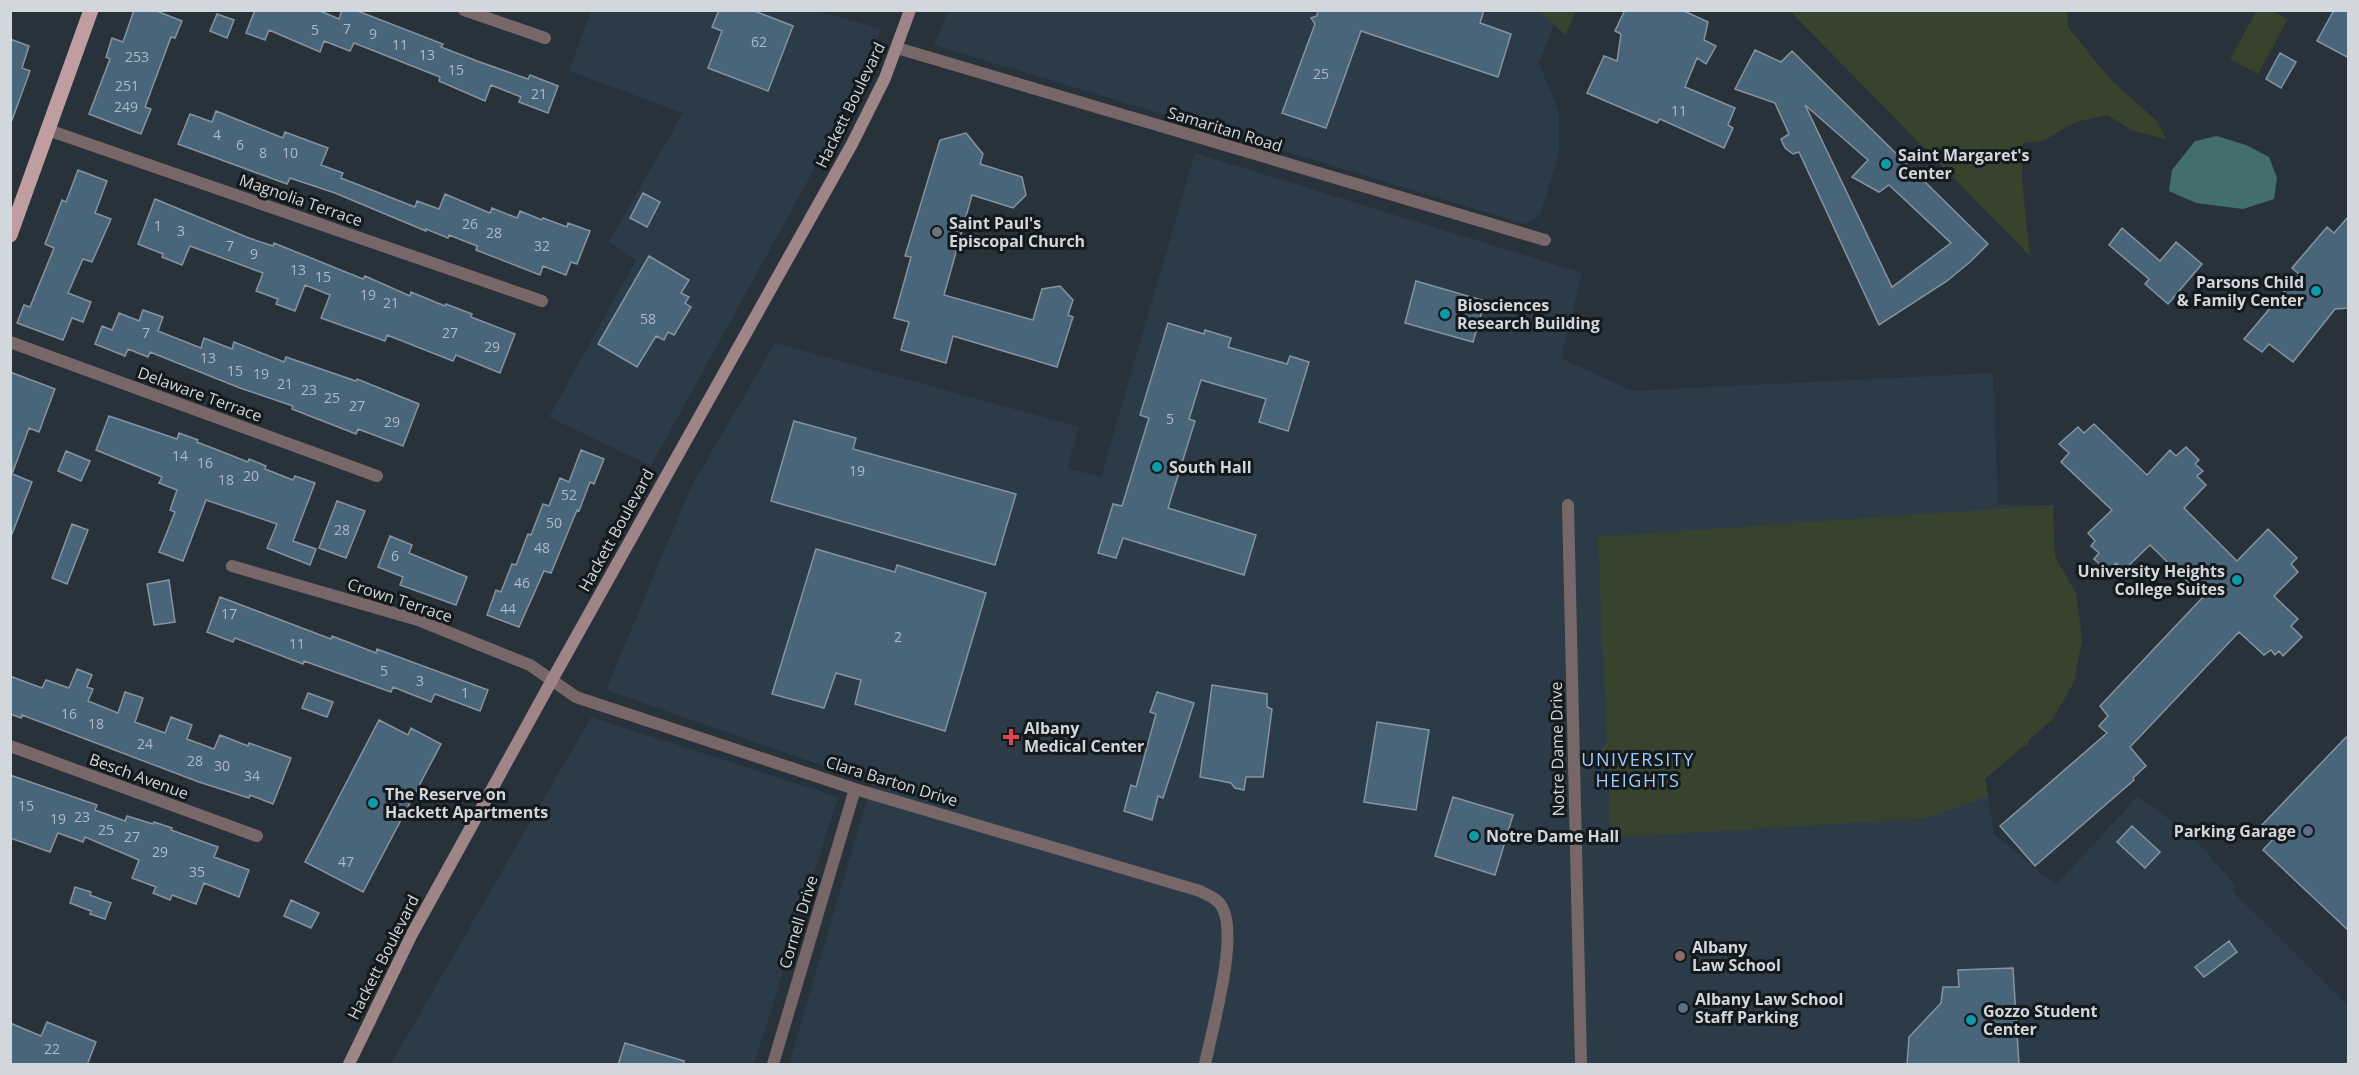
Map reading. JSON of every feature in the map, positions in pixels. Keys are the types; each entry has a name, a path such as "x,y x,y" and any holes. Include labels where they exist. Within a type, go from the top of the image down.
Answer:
{"main road":[{"path":"10,234 91,10"}],"street":[{"path":"464,10 545,38"},
{"name":"Hackett Boulevard","path":"349,1065 412,934 837,172 885,78 910,10"},
{"name":"Samaritan Road","path":"897,48 1545,240"},
{"name":"Magnolia Terrace","path":"48,130 542,302"},
{"name":"Delaware Terrace","path":"10,342 377,476"},
{"name":"Notre Dame Drive","path":"1568,505 1581,1065"},
{"name":"Crown Terrace","path":"232,566 418,620 530,665 552,680"},
{"name":"Clara Barton Drive","path":"552,680 576,697 855,789 1200,891 1216,899 1223,909 1228,925 1228,950 1205,1065"},
{"name":"Besch Avenue","path":"10,746 257,836"},
{"name":"Cornell Drive","path":"772,1065 855,789"}],"shaded area":[{"path":"1538,10 1576,11 1566,35"},
{"path":"2257,10 2273,11 2288,19 2258,74 2230,59"},
{"path":"591,11 817,11 882,29 818,162 651,466 549,417 636,260 609,242 683,113 569,71"},
{"path":"948,11 1559,11 1539,63 1559,113 1559,153 1540,215 1525,224 934,45"},
{"path":"1790,11 2067,11 2068,27 2110,79 2158,122 2166,139 2133,131 2107,115 2076,122 2043,141 2023,143 2022,179 2030,256"},
{"path":"2217,136 2246,145 2269,157 2277,178 2274,199 2243,209 2196,203 2169,191 2172,170 2195,141"},
{"path":"1195,153 1582,273 1561,358 1632,391 1993,373 1998,505 2053,505 2055,557 2076,593 2082,639 2074,682 2052,720 1985,779 1994,834 2056,885 2138,796 2193,837 2236,886 2232,891 2348,1005 2348,1064 789,1064 872,783 606,690 690,489 775,343 1079,427 1067,468 1101,477"},
{"path":"2053,505 2055,557 2076,593 2082,639 2074,682 2052,720 2028,741 2028,746 2022,747 1985,779 1988,796 1927,818 1611,838 1608,767 1603,767 1602,746 1607,745 1598,537"},
{"path":"591,717 838,797 754,1064 391,1064"}],"building":[{"path":"134,10 154,10 182,21 175,38 171,37 145,107 151,109 141,134 89,114 110,59 106,57 112,38 123,42"},
{"path":"255,10 318,10 339,19 342,10 355,10 443,44 441,47 477,61 528,79 530,75 558,86 548,113 519,102 521,97 491,85 485,101 439,81 440,77 354,43 350,51 324,41 320,52 269,30 265,40 246,33"},
{"path":"719,10 752,10 793,26 768,91 708,68 722,31 712,27"},
{"path":"1318,10 1484,10 1480,23 1511,34 1498,77 1361,31 1326,128 1282,113 1315,24 1311,18 1317,16"},
{"path":"1625,10 1682,10 1708,22 1704,40 1716,46 1706,64 1697,58 1685,87 1735,108 1728,125 1733,128 1724,148 1660,119 1657,123 1587,93 1604,56 1617,61 1621,34 1615,31"},
{"path":"2334,10 2349,10 2349,58 2317,41"},
{"path":"217,14 234,20 227,38 210,31"},
{"path":"10,39 29,46 22,68 30,71 12,120 10,119"},
{"name":"Saint Margaret's Center","path":"1755,50 1781,62 1792,51 1988,244 1947,281 1879,325 1799,152 1793,154 1785,148 1781,139 1789,134 1775,103 1735,89","holes":["1805,105 1868,160 1852,177 1879,192 1889,185 1951,243 1892,287"]},
{"path":"2280,53 2296,62 2281,88 2266,79"},
{"path":"216,111 283,138 285,132 328,148 321,165 343,173 341,178 415,207 417,201 439,209 445,194 490,213 492,208 517,218 520,211 542,220 543,218 567,227 568,223 590,231 577,264 571,262 566,275 543,266 540,275 476,250 477,246 449,235 448,238 426,229 426,231 335,193 290,178 287,184 178,144 190,114 212,122"},
{"name":"Saint Paul's Episcopal Church","path":"966,133 983,154 980,164 1022,177 1026,195 1013,208 972,195 944,295 1033,320 1042,289 1060,286 1073,300 1068,315 1073,317 1057,367 953,336 946,363 901,350 909,322 894,318 911,257 905,256 940,140"},
{"path":"78,170 107,181 95,213 111,219 92,262 83,259 68,293 91,302 83,322 72,318 63,340 17,323 24,305 30,307 54,248 45,244 62,200 66,202"},
{"path":"643,193 660,202 647,227 630,218"},
{"path":"155,199 249,238 273,246 274,243 363,279 365,276 410,296 411,292 445,306 446,304 472,314 471,317 515,334 500,373 456,355 453,361 387,335 385,341 321,318 330,295 305,285 295,311 276,304 278,299 256,291 263,273 190,246 182,265 162,257 163,254 138,244"},
{"name":"Parsons Child & Family Center","path":"2349,216 2349,308 2335,309 2293,362 2269,344 2262,352 2244,339 2299,274 2292,268 2327,227 2334,233"},
{"path":"2122,228 2160,261 2176,242 2202,264 2168,304 2145,284 2149,279 2109,245"},
{"path":"649,256 689,280 681,293 689,297 685,303 691,307 674,335 668,332 664,340 656,336 637,367 598,344"},
{"name":"Biosciences Research Building","path":"1416,281 1485,301 1473,342 1405,323"},
{"path":"143,310 163,317 158,331 201,348 204,338 232,349 234,342 284,362 286,357 356,381 357,379 419,404 403,446 358,429 356,434 292,409 293,406 240,388 150,352 148,357 128,349 125,356 95,344 102,326 112,330 119,313 139,321"},
{"name":"South Hall","path":"1168,323 1204,334 1205,330 1231,338 1228,347 1287,364 1290,356 1309,362 1288,431 1259,422 1266,399 1201,380 1189,419 1195,421 1168,508 1256,535 1244,575 1123,538 1116,558 1098,553 1113,504 1122,506 1149,418 1140,415"},
{"path":"10,372 55,389 39,432 29,428 12,474"},
{"path":"109,416 177,439 179,433 248,462 249,459 266,466 265,469 293,480 295,476 315,483 293,541 316,549 310,565 267,548 277,524 206,500 183,561 159,552 175,512 170,510 177,490 159,483 162,477 96,450"},
{"path":"794,421 856,438 853,449 1016,494 995,565 771,501"},
{"name":"University Heights College Suites","path":"2094,424 2147,475 2170,450 2176,456 2186,447 2199,460 2195,464 2203,471 2197,476 2206,485 2184,508 2237,561 2268,529 2297,558 2291,564 2298,572 2274,596 2298,619 2291,626 2302,637 2283,656 2279,651 2275,655 2271,650 2264,655 2239,632 2130,747 2146,766 2133,778 2134,780 2035,866 2000,826 2107,733 2099,726 2108,716 2100,706 2203,597 2150,545 2124,570 2116,563 2108,572 2094,559 2099,553 2091,546 2095,541 2088,533 2112,510 2061,462 2069,453 2059,444 2078,427 2084,433"},
{"path":"581,450 604,459 594,484 590,482 551,573 544,571 519,627 487,615 496,590 501,592 512,564 516,565 543,504 549,506 560,478 569,482"},
{"path":"66,451 90,461 81,481 58,471"},
{"path":"10,473 32,482 12,534 10,533"},
{"path":"337,501 365,511 346,558 319,548"},
{"path":"72,524 88,530 67,584 52,578"},
{"path":"390,536 412,545 409,553 467,577 456,605 400,585 403,577 378,567"},
{"path":"816,549 895,572 897,565 986,593 945,731 855,704 861,680 836,673 824,708 772,694"},
{"path":"169,580 175,622 154,625 147,584"},
{"path":"220,597 331,639 332,636 376,653 377,649 488,690 480,711 435,694 431,702 393,687 391,692 304,661 303,664 235,638 233,642 207,632"},
{"path":"77,669 92,675 87,687 93,689 88,701 118,713 125,692 143,698 135,722 165,733 171,717 192,725 187,739 214,749 220,735 248,746 249,743 291,758 273,804 250,795 249,798 199,782 22,715 21,718 10,714 10,676 42,688 46,680 69,688"},
{"path":"1212,685 1267,694 1267,707 1272,709 1263,777 1246,777 1244,790 1235,788 1231,783 1200,777"},
{"path":"1157,692 1194,703 1163,798 1158,796 1152,820 1124,811 1131,785 1136,787 1156,714 1150,712"},
{"path":"308,693 333,702 327,717 302,708"},
{"name":"The Reserve on Hackett Apartments","path":"379,720 408,735 411,728 441,744 363,892 305,862"},
{"path":"1377,722 1429,730 1416,810 1364,802"},
{"name":"Parking Garage","path":"2349,734 2349,931 2263,850 2275,837 2262,825"},
{"path":"10,775 97,805 95,810 125,821 127,816 153,824 154,822 218,847 214,857 249,870 239,897 204,883 196,904 172,895 170,900 153,893 156,887 132,878 139,860 85,837 83,842 58,833 50,852 10,838"},
{"name":"Notre Dame Hall","path":"1453,797 1513,815 1495,875 1435,856"},
{"path":"2132,826 2160,852 2145,868 2117,842"},
{"path":"75,887 91,892 90,895 111,903 105,919 70,903"},
{"path":"291,900 319,913 311,928 284,916"},
{"path":"2229,941 2237,952 2204,977 2195,967"},
{"name":"Gozzo Student Center","path":"2013,968 2019,1065 1907,1065 1909,1037 1941,1003 1943,987 1959,987 1958,970"},
{"path":"47,1022 96,1042 87,1065 10,1065 10,1023 41,1036"},
{"path":"625,1043 684,1061 683,1065 618,1065"}],"place":[{"name":"Saint Margaret's Center","path":"1886,164"},
{"name":"Saint Paul's Episcopal Church","path":"937,232"},
{"name":"Parsons Child & Family Center","path":"2316,291"},
{"name":"Biosciences Research Building","path":"1445,314"},
{"name":"South Hall","path":"1157,467"},
{"name":"University Heights College Suites","path":"2237,580"},
{"name":"Albany Medical Center","path":"1011,737"},
{"name":"The Reserve on Hackett Apartments","path":"373,803"},
{"name":"Parking Garage","path":"2308,831"},
{"name":"Notre Dame Hall","path":"1474,836"},
{"name":"Albany Law School","path":"1680,956"},
{"name":"Albany Law School Staff Parking","path":"1683,1008"},
{"name":"Gozzo Student Center","path":"1971,1020"}],"district":[{"name":"UNIVERSITY HEIGHTS","path":"1638,770"}]}
